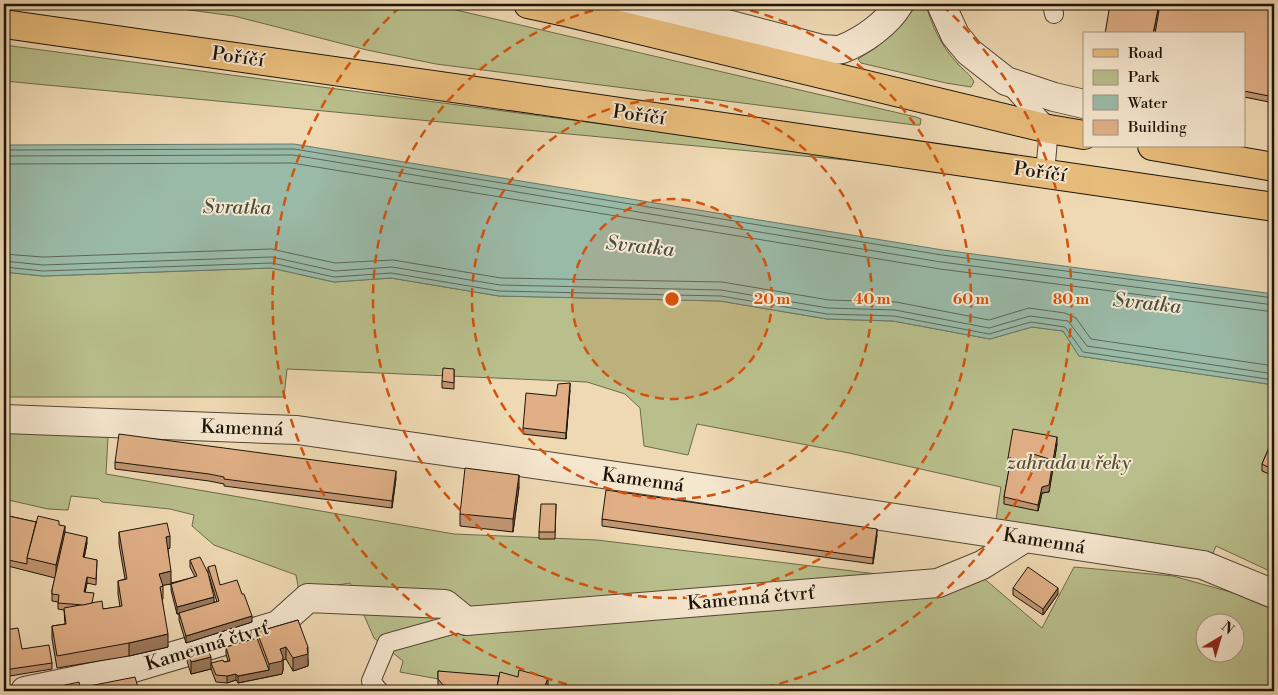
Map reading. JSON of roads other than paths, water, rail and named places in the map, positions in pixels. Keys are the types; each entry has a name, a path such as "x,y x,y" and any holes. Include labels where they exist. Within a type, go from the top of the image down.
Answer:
{"main road":[{"path":"528,4 1049,129 1083,135"},
{"path":"4,20 33,28"},
{"name":"Poříčí","path":"4,24 1274,207"},
{"path":"1165,148 1274,165"}],"street":[{"path":"561,11 681,12 822,49 841,50 865,37 884,22 898,4"},
{"path":"941,4 955,35 969,52 1006,80 1054,97 1083,104"},
{"path":"1243,148 1274,165"},
{"name":"Kamenná","path":"4,419 297,430 672,484 1203,565 1274,594"},
{"name":"Kamenná čtvrť","path":"25,691 126,670 278,625 308,598 445,604 466,621 938,583 982,565 1025,538"}],"lane":[{"path":"1006,80 1049,129 1045,173"},
{"name":"Kamenná čtvrť","path":"379,691 371,681 387,643 466,621"}],"water":[{"name":"Svratka","path":"294,144 943,250 1274,294 1274,385 1079,356 1063,331 1032,327 990,339 893,321 827,319 720,301 499,296 391,278 334,282 271,268 43,276 4,272 4,145"}],"park label":[{"name":"zahrada u řeky","path":"1069,463"}]}
